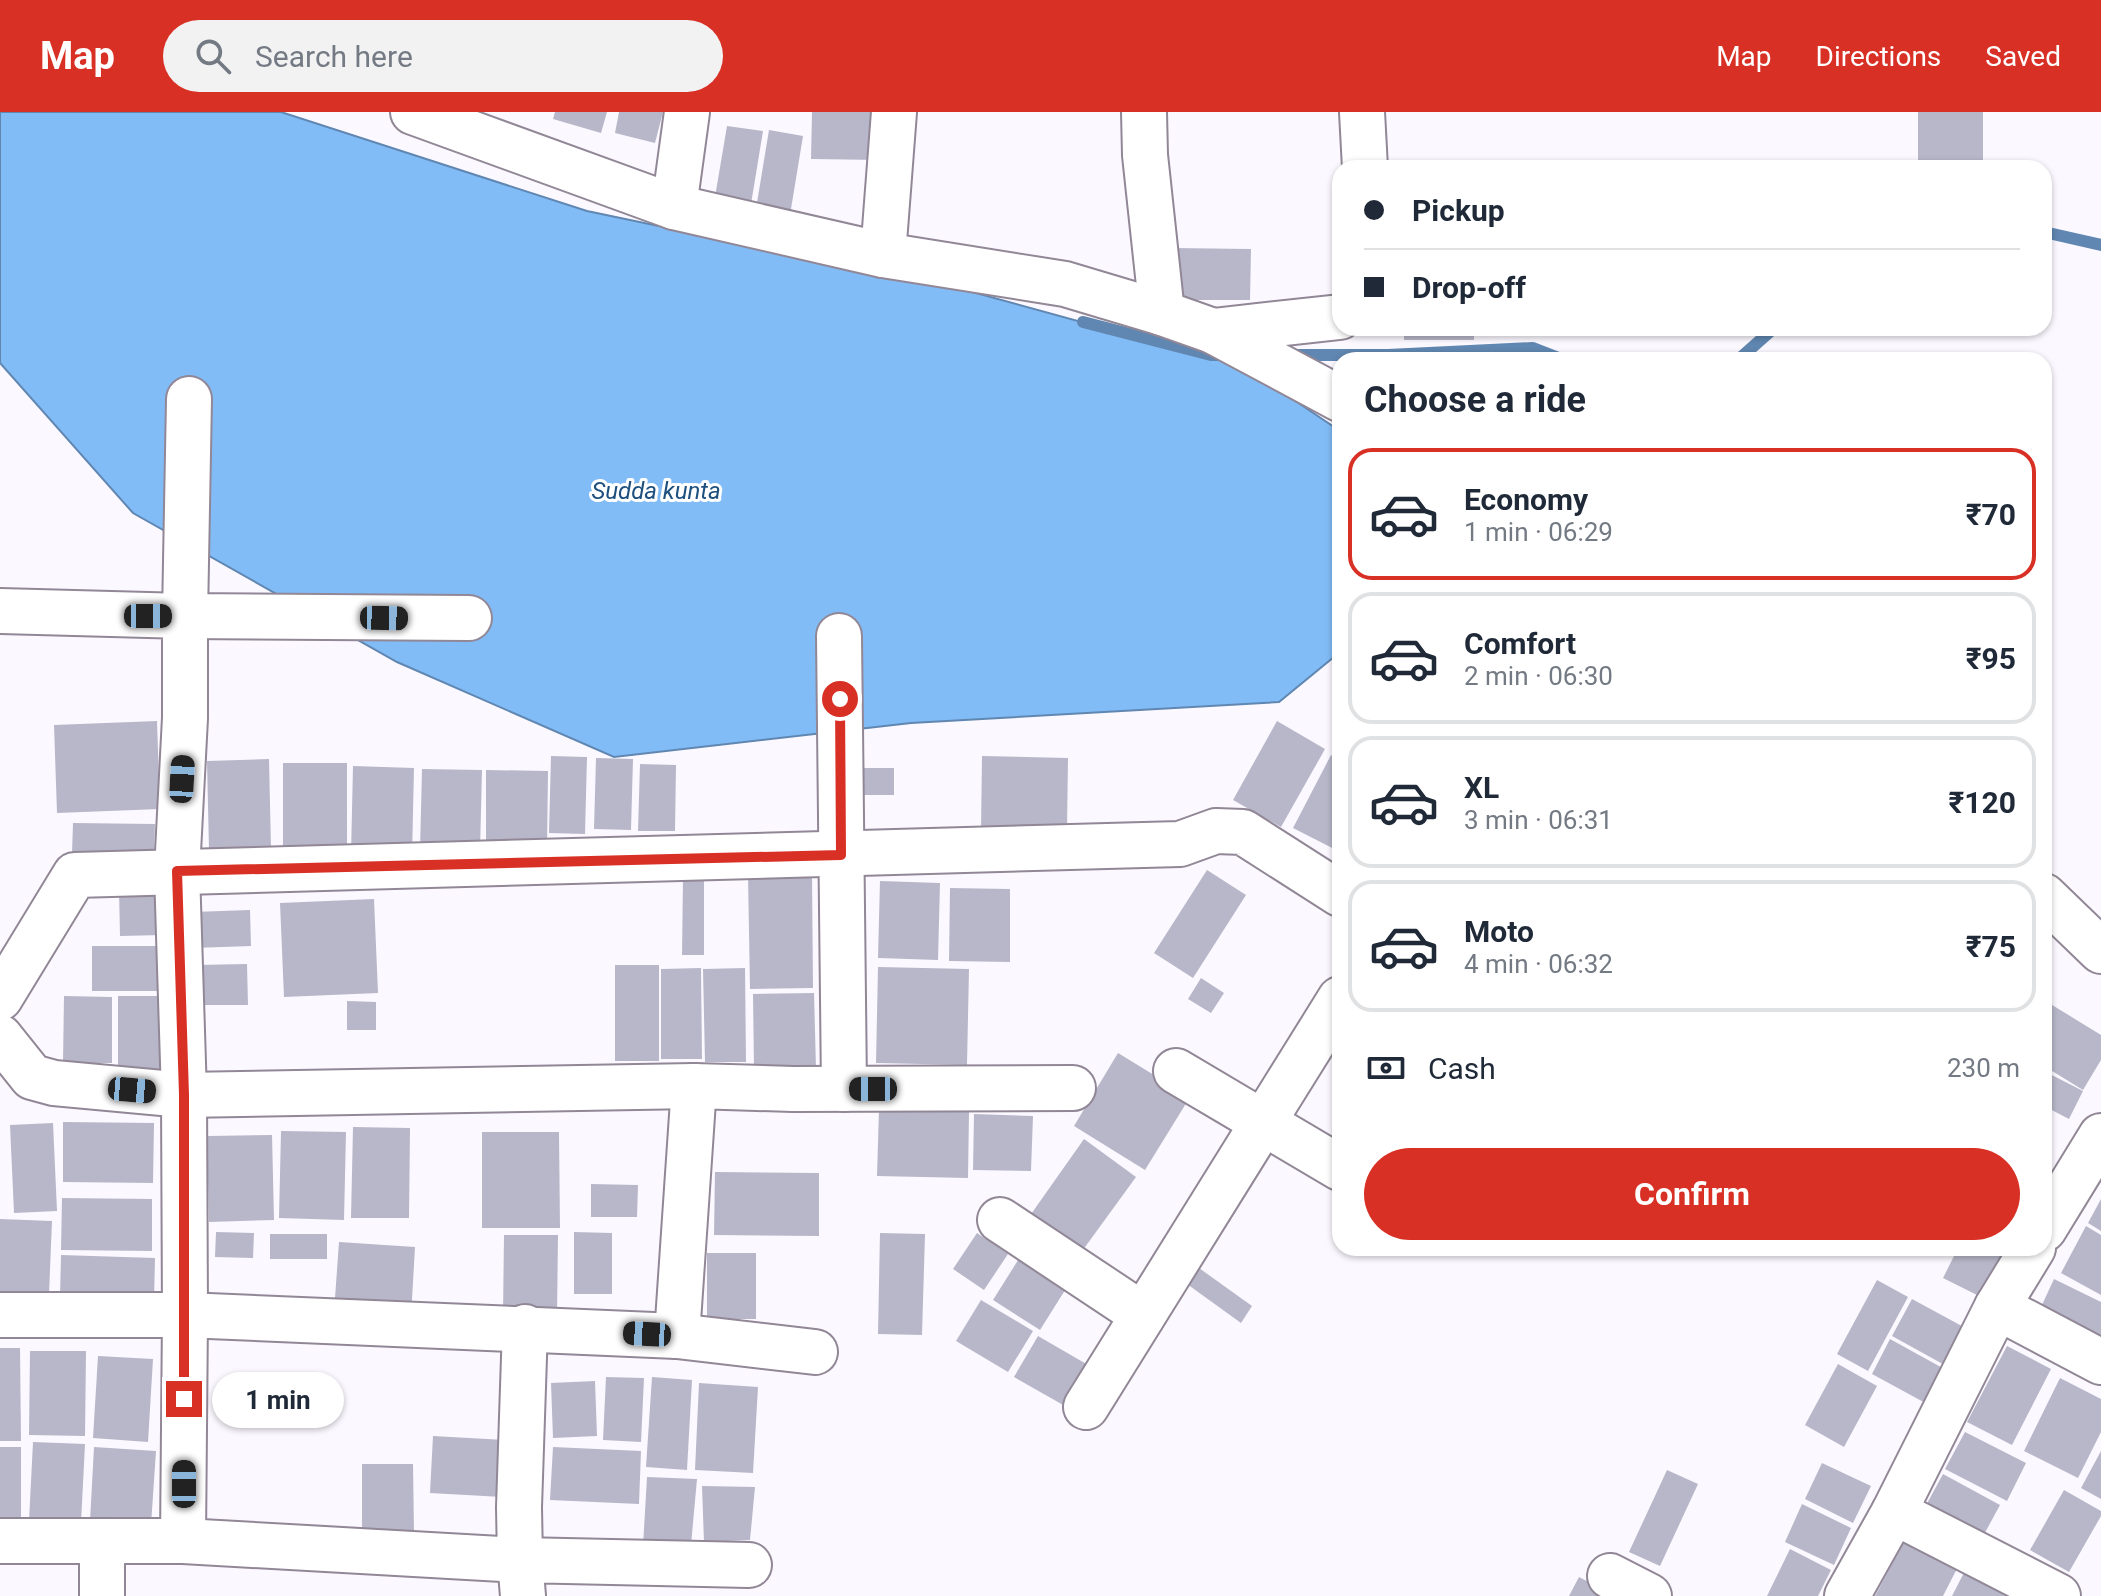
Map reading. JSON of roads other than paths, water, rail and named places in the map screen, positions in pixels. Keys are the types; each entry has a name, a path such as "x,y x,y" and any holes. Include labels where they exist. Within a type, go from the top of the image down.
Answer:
{"street":[{"path":"413,112 674,207 883,255 1065,284 1150,309 1213,331 1332,395"},
{"path":"674,207 687,112"},
{"path":"883,255 894,112"},
{"path":"1144,112 1150,309"},
{"path":"1362,112 1365,160"},
{"path":"1213,331 1332,318"},
{"path":"183,1541 184,1095 177,871 185,718 189,399"},
{"path":"0,611 469,618"},
{"path":"839,636 844,1089"},
{"path":"0,998 75,875 1180,844 1216,831 1243,832 1332,889"},
{"path":"2052,904 2101,951"},
{"path":"1086,1407 1332,1012"},
{"path":"0,1037 32,1077 54,1083 184,1095 694,1086 1073,1088"},
{"path":"1176,1071 1332,1163"},
{"path":"677,1336 694,1086"},
{"path":"2052,1216 2101,1136"},
{"path":"1000,1220 1143,1315"},
{"path":"1847,1596 1894,1512 1997,1307 2028,1256"},
{"path":"1997,1307 2101,1362"},
{"path":"0,1315 185,1315 525,1327 677,1336 815,1352"},
{"path":"522,1578 519,1507 525,1327"},
{"path":"1894,1512 2058,1596"},
{"path":"0,1541 183,1541 522,1578 749,1565"},
{"path":"102,1541 102,1596"},
{"path":"1610,1576 1649,1596"}],"water":[{"name":"Sudda kunta","path":"0,112 281,112 587,211 965,290 1245,367 1332,426 1332,659 1279,702 911,723 614,757 397,662 133,513 0,363"}],"waterway":[{"path":"2052,234 2101,245"},
{"path":"1083,322 1211,355 1223,355"},
{"path":"1747,352 1765,336"},
{"path":"1450,352 1533,348 1543,352"},
{"path":"1289,355 1332,355"}]}
